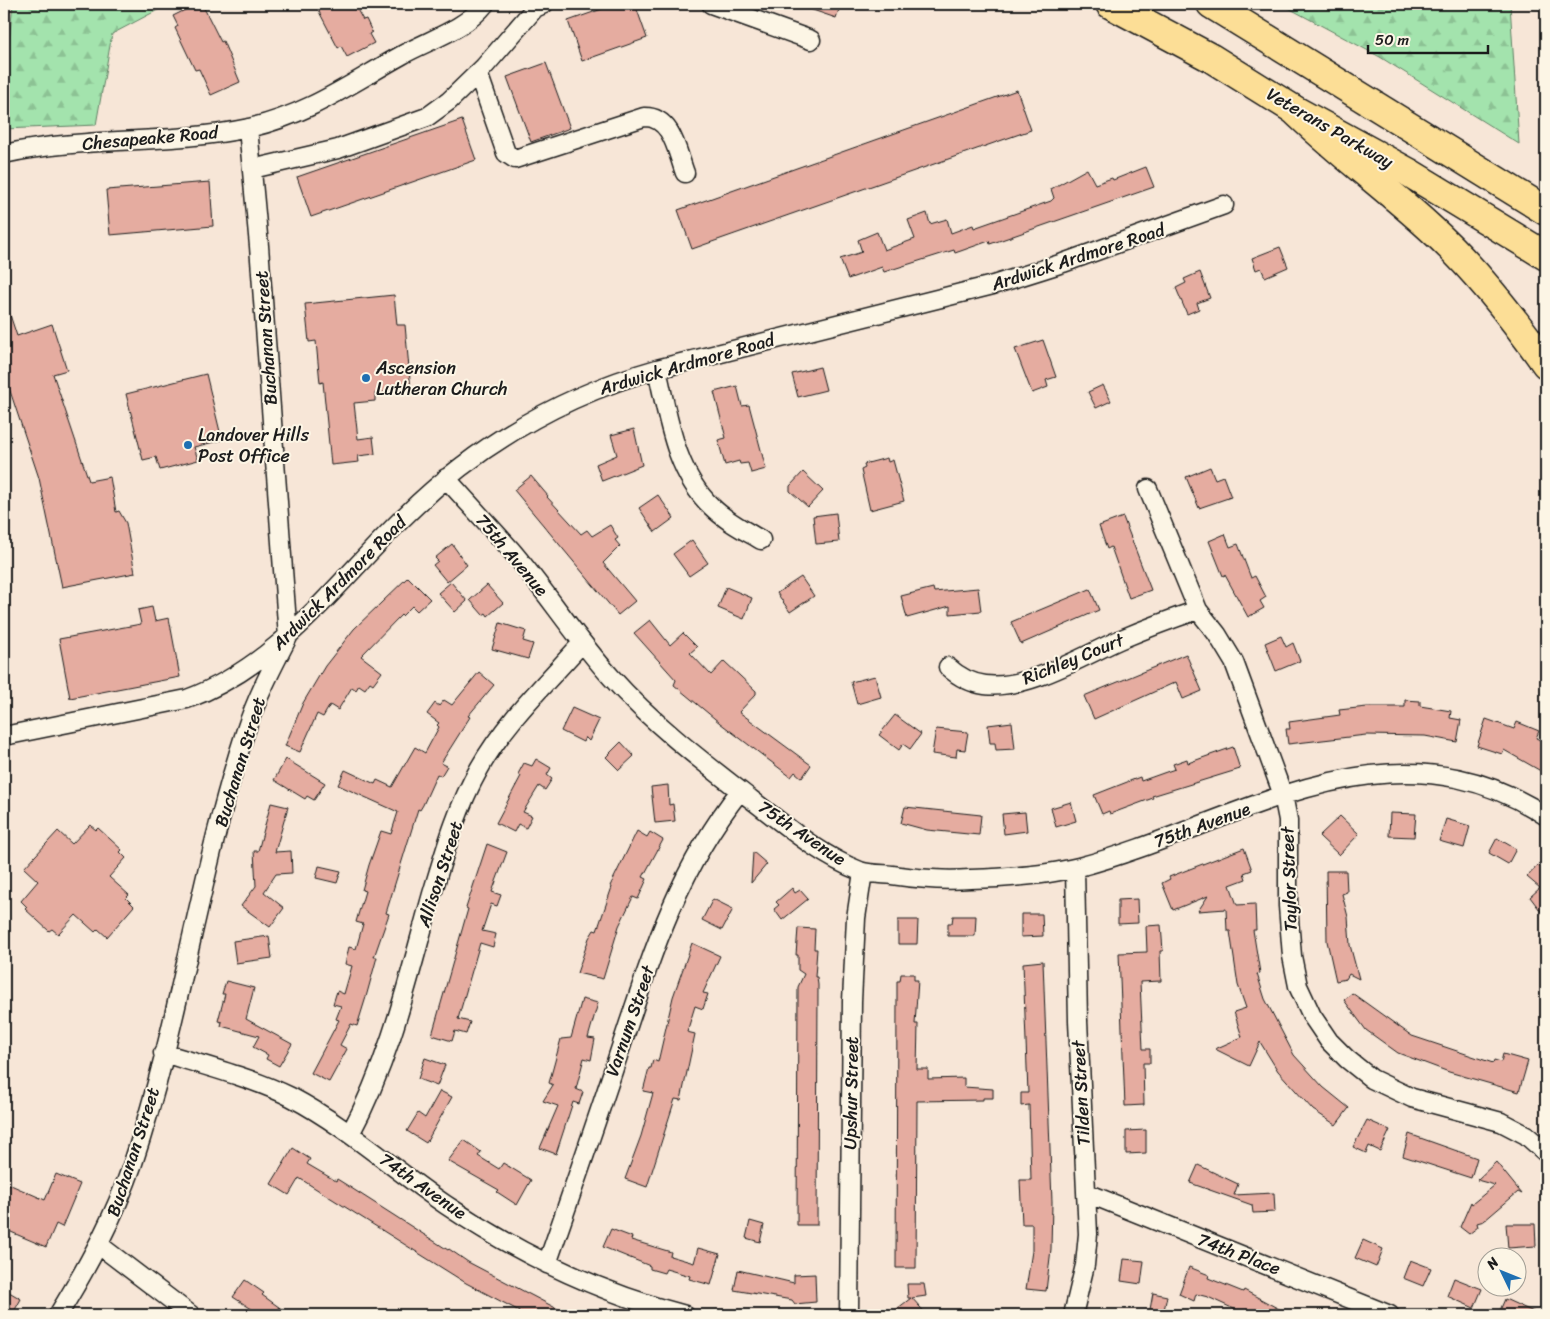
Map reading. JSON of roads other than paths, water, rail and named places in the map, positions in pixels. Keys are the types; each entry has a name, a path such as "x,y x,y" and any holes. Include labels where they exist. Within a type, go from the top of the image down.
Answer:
{"main road":[{"name":"Veterans Parkway","path":"1110,4 1211,58 1293,109 1408,172 1546,256"},
{"path":"1211,4 1546,211"},
{"path":"1293,109 1328,143 1429,226 1495,298 1546,364"}],"street":[{"name":"Chesapeake Road","path":"4,154 55,147 248,128 295,114 349,88 401,56 451,32 485,4"},
{"path":"252,169 338,149 417,122 449,101 478,73 535,8 544,4"},
{"path":"711,4 812,40"},
{"path":"478,73 506,153 515,159 652,116 663,122 669,132 686,173"},
{"name":"Buchanan Street","path":"58,1315 99,1245 132,1164 150,1110 213,850 245,733 265,682 288,637 248,128"},
{"name":"Ardwick Ardmore Road","path":"4,736 187,699 214,689 245,672 288,637 405,515 446,478 488,446 540,415 621,379 993,285 1063,264 1224,205"},
{"path":"657,369 675,443 690,478 712,507 737,526 761,540"},
{"name":"75th Avenue","path":"446,478 511,551 582,643 638,706 688,750 740,791 831,856 863,872 936,881 1004,878 1075,868 1122,854 1283,795 1359,775 1416,773 1472,781 1504,792 1546,816"},
{"name":"Taylor Street","path":"1148,489 1198,610 1217,634 1234,662 1283,795 1288,820 1287,867 1292,956 1298,986 1312,1016 1330,1041 1347,1059 1372,1079 1393,1090 1436,1105 1501,1122 1526,1135 1546,1153"},
{"name":"Richley Court","path":"948,667 960,678 987,685 1024,680 1082,658 1168,620 1198,610"},
{"name":"Allison Street","path":"350,1134 370,1098 387,1054 446,848 465,798 479,769 495,744 582,643"},
{"name":"Varnum Street","path":"547,1264 659,935 686,874 707,834 740,791"},
{"name":"Tilden Street","path":"1073,1315 1085,1265 1088,1234 1078,1021 1075,868"},
{"name":"Upshur Street","path":"849,1315 852,1001 856,918 863,872"},
{"name":"74th Avenue","path":"163,1053 208,1066 289,1096 350,1134 446,1205 547,1264 596,1287 655,1308 685,1315"},
{"name":"74th Place","path":"1087,1193 1390,1315"},
{"path":"99,1245 191,1315"}],"place":[{"name":"Ascension Lutheran Church","path":"366,378"},
{"name":"Landover Hills Post Office","path":"188,445"}]}
